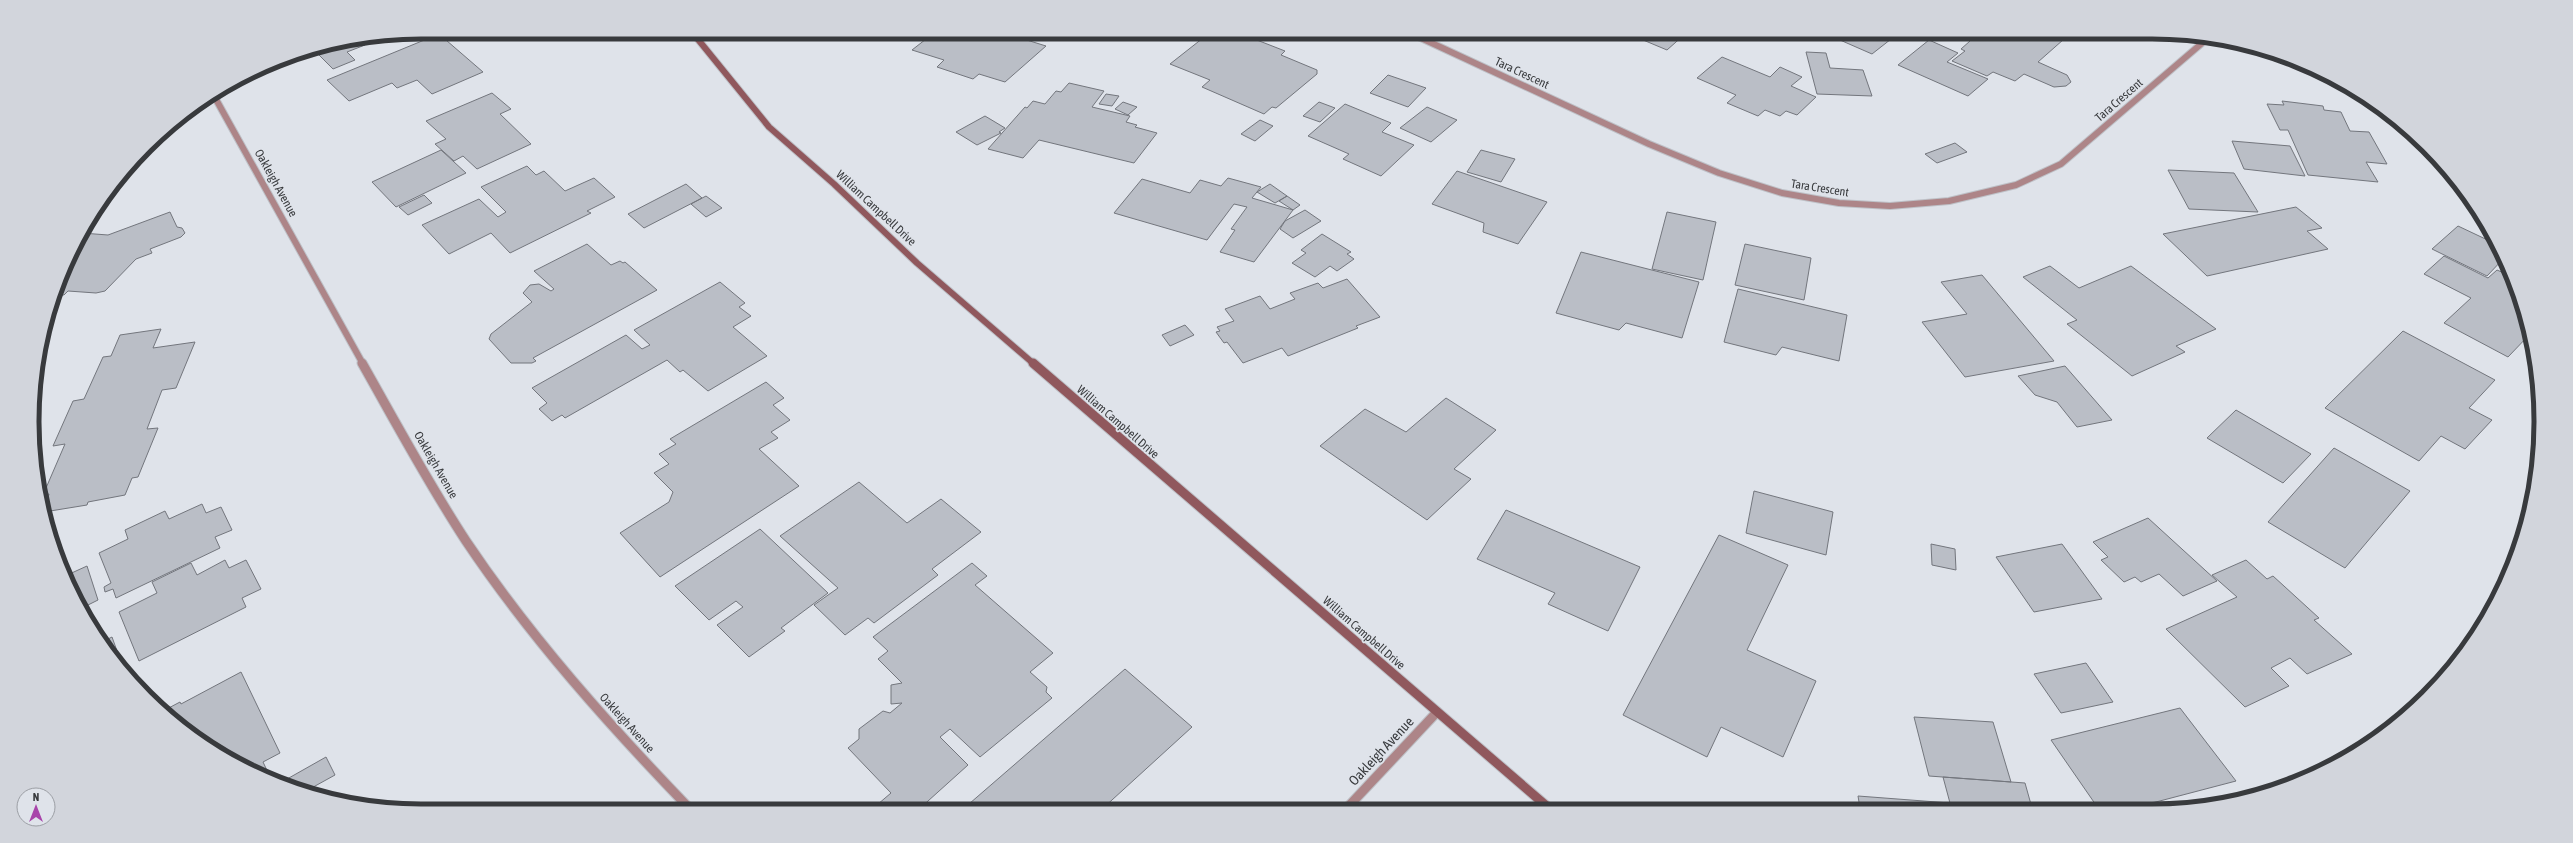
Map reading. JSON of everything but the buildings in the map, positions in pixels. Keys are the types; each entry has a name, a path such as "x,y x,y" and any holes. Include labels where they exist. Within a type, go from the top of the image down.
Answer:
{"street":[{"name":"William Campbell Drive","path":"698,39 769,127 834,184 916,263 1544,804"},
{"name":"Tara Crescent","path":"1423,39 1649,144 1719,173 1782,193 1839,204 1890,206 1949,201 2016,185 2061,164 2203,42"},
{"name":"Oakleigh Avenue","path":"216,99 300,253 440,499 486,567 547,648 610,726 685,804"},
{"name":"Oakleigh Avenue","path":"1351,804 1437,712"}]}
